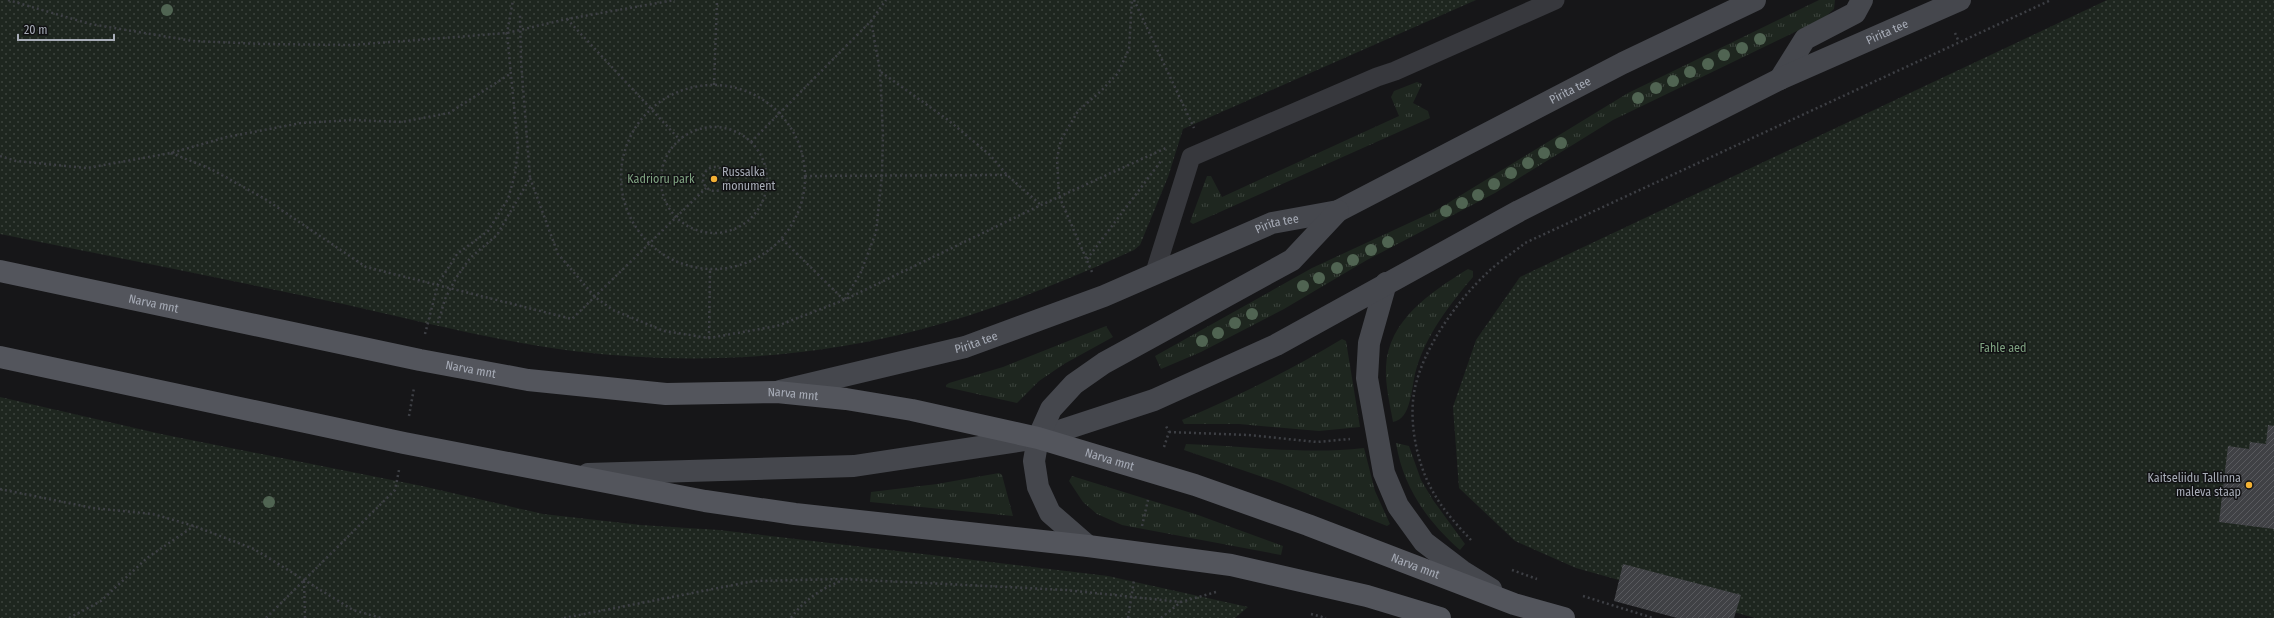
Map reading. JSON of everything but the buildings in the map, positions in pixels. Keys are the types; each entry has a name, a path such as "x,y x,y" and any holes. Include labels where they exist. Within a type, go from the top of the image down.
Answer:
{"main road":[{"name":"Pirita tee","path":"777,392 965,347 1104,296 1155,272 1272,223 1338,211 1623,63 1755,0"},
{"path":"1780,79 1805,39 1855,13 1862,0"},
{"name":"Pirita tee","path":"561,475 854,466 1038,438 1161,397 1276,345 1519,211 1780,79 1960,0"},
{"path":"1088,546 1050,513 1038,487 1034,461 1038,438 1051,409 1074,384 1129,348 1292,260 1338,211"},
{"name":"Narva mnt","path":"0,271 420,360 528,380 592,388 666,394 777,392 846,399 912,410 1038,438 1157,473 1308,525 1514,604 1564,618"},
{"path":"1386,283 1368,343 1367,378 1384,473 1398,506 1424,542 1462,572 1514,604"},
{"path":"0,357 66,373 561,475 705,501 795,514 1088,546 1137,562 1231,565 1367,596 1440,618"}],"lane":[{"path":"1155,272 1191,157 1377,77 1395,71 1554,0"}],"path":[{"path":"8,0 90,24 193,41 262,44 352,45 507,33 567,19 675,0"},
{"path":"266,618 395,490 427,323 438,284 457,254 488,231 508,199 515,174 518,148 507,33 513,0"},
{"path":"714,85 717,0"},
{"path":"751,142 871,21 886,0"},
{"path":"1133,0 1197,134"},
{"path":"1133,0 1129,49 1118,73 1101,91 1078,111 1061,140 1057,158 1059,196 1086,259 1163,158"},
{"path":"1474,544 1456,524 1432,490 1422,465 1414,430 1414,393 1425,362 1442,329 1465,296 1487,272 1525,243 2051,0"},
{"path":"520,14 521,61 530,178 558,254 595,297 613,310 664,331 709,338 777,326 844,300 1041,205 1007,175 984,150 948,120 880,71"},
{"path":"567,19 680,140"},
{"path":"844,300 861,272 876,232 882,175 884,135 880,71 871,21"},
{"path":"1955,33 1959,42"},
{"path":"0,156 16,161 87,168 171,153 227,137 301,123 353,120 402,122 449,113 510,74"},
{"path":"714,85 737,88 759,97 779,113 793,130 802,152 805,176 803,199 795,220 782,239 762,256 737,267 710,270 688,266 666,257 649,244 630,219 621,190 621,161 632,132 650,109 669,96 691,87 714,85"},
{"path":"718,127 736,131 751,142 761,155 767,171 767,189 751,219 737,228 720,233 703,232 687,226 676,217 664,200 661,182 663,164 671,148 684,136 700,128 718,127"},
{"path":"1168,152 1172,146"},
{"path":"171,153 211,169 265,199 366,267 572,319 706,188"},
{"path":"718,167 725,171 727,183 722,190 714,191 706,188 703,181 707,170 718,167"},
{"path":"805,176 1007,175"},
{"path":"438,323 450,288 470,258 497,235 530,178"},
{"path":"782,239 844,300"},
{"path":"709,338 710,270"},
{"path":"1128,618 1145,510 1169,432 1165,425"},
{"path":"1169,432 1248,435 1318,442 1354,438"},
{"path":"0,489 93,508 153,514 194,526 254,549 353,610 381,618"},
{"path":"69,618 101,601 147,558 194,526"},
{"path":"1506,568 1542,581"},
{"path":"791,618 799,607 818,591 844,579"},
{"path":"564,618 754,581 844,579 1066,590 1181,602 1220,591"},
{"path":"304,580 305,618"},
{"path":"1577,594 1653,618"},
{"path":"1161,618 1181,602"}],"green space":[{"name":"Kadrioru park","path":"0,0 1476,0 1183,129 1168,177 1140,245 1134,250 1018,299 940,324 901,334 860,343 787,354 726,358 664,358 634,357 573,351 515,342 343,304 0,234"},
{"path":"1819,0 1835,0 1834,9 1824,18 1613,120 1495,193 1367,260 1284,309 1201,352 1161,369 1155,356 1312,268 1435,211 1628,93"},
{"name":"Fahle aed","path":"2107,0 2274,0 2274,618 1755,618 1576,568 1515,541 1459,488 1453,407 1476,340 1520,277"},
{"path":"1417,82 1422,84 1413,103 1428,111 1430,118 1193,224 1190,222 1207,176 1211,176 1222,197 1399,116 1391,97 1394,91"},
{"path":"1468,269 1473,271 1473,277 1447,309 1432,332 1420,357 1407,409 1399,420 1393,422 1387,388 1386,367 1389,350 1394,335 1403,321 1426,298"},
{"path":"1106,326 1113,337 1064,364 1039,381 1017,403 946,387 949,383 1003,367"},
{"path":"1342,339 1346,341 1360,427 1319,431 1239,424 1184,424 1182,420 1264,382"},
{"path":"0,397 161,434 422,486 543,514 641,525 719,530 1108,576 1248,607 1235,618 0,618"},
{"path":"1396,443 1409,446 1421,480 1433,500 1465,544 1460,550 1437,527 1418,502 1404,474"},
{"path":"1186,444 1320,451 1364,448 1375,491 1390,524 1387,526 1280,483 1184,450"},
{"path":"999,473 1002,475 1013,516 870,502 871,492 937,484"},
{"path":"1072,476 1198,515 1283,546 1281,555 1122,525 1097,514 1083,502 1069,481"}],"place":[{"name":"Russalka monument","path":"714,179"},
{"name":"Kaitseliidu Tallinna maleva staap","path":"2249,485"}]}
